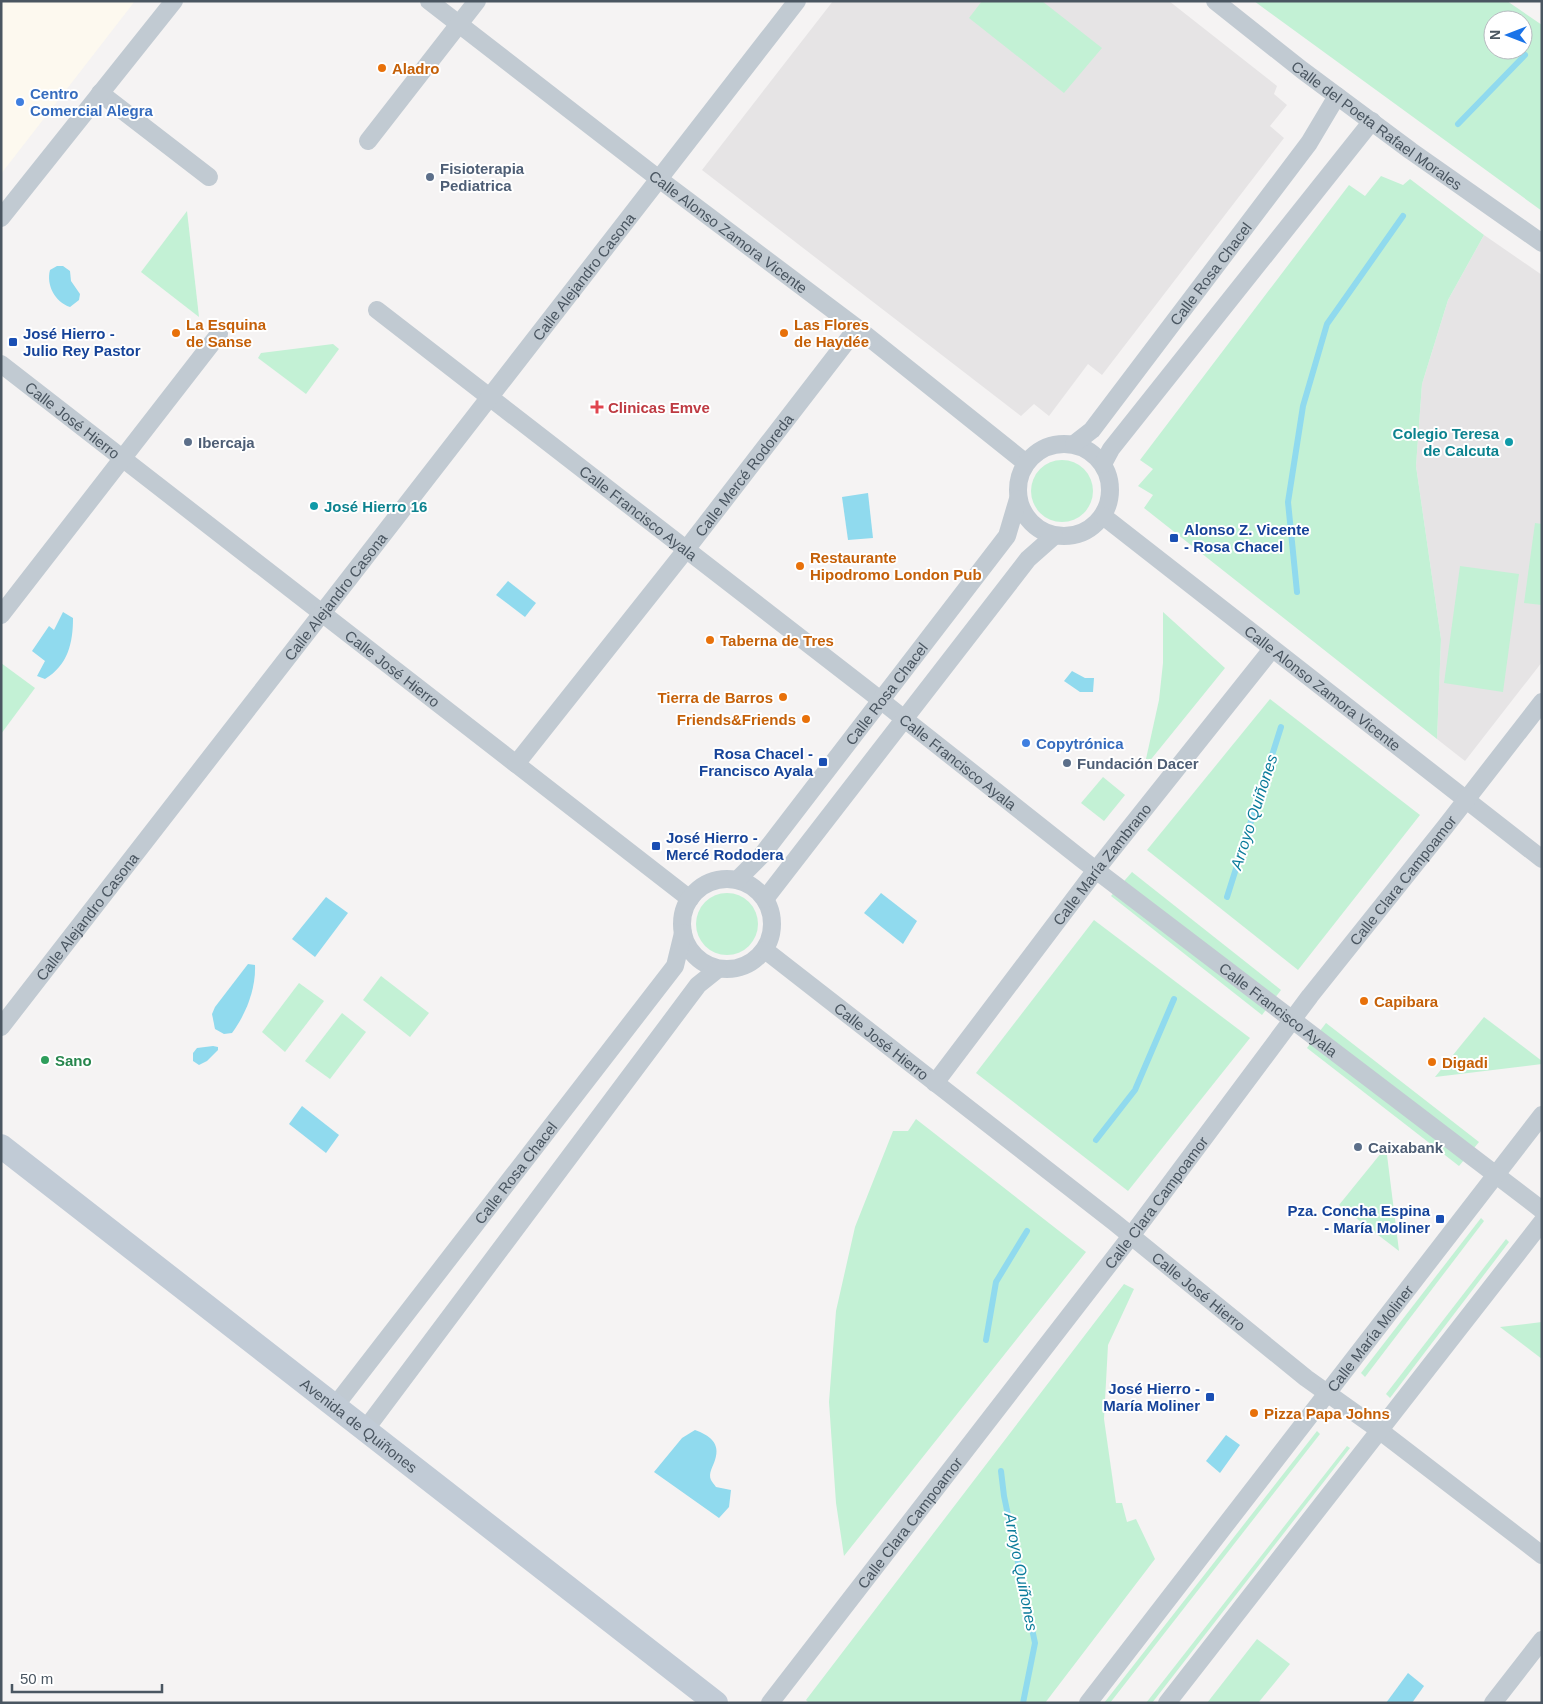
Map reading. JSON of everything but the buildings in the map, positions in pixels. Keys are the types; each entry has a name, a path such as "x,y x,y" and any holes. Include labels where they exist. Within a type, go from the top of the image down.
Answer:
{"street":[{"path":"1,218 174,1"},
{"name":"Calle Alonso Zamora Vicente","path":"429,1 659,179 857,328 1026,463"},
{"path":"368,141 477,1"},
{"name":"Calle Alejandro Casona","path":"1,1027 797,1"},
{"name":"Calle del Poeta Rafael Morales","path":"1215,1 1411,151 1542,243"},
{"path":"100,93 209,176"},
{"name":"Calle Rosa Chacel","path":"1074,444 1092,430 1303,151 1337,96"},
{"name":"Calle Rosa Chacel","path":"1103,464 1111,449 1372,121"},
{"name":"Calle Francisco Ayala","path":"377,310 1096,870 1542,1210"},
{"name":"Calle Mercé Rodoreda","path":"516,764 685,551 857,328"},
{"path":"1,615 218,334"},
{"name":"Calle José Hierro","path":"1,364 690,899"},
{"path":"1056,444 1074,444 1091,451 1103,464 1110,481 1110,500 1103,516 1090,529 1073,536 1054,536 1038,528 1025,515 1018,499 1019,480 1026,463 1039,451 1056,444"},
{"name":"Calle Rosa Chacel","path":"737,880 762,855 1007,536 1018,499"},
{"name":"Calle Alonso Zamora Vicente","path":"1103,516 1542,859"},
{"name":"Calle Rosa Chacel","path":"765,900 1028,559 1054,536"},
{"name":"Calle María Zambrano","path":"935,1083 1096,870 1272,649"},
{"name":"Calle Clara Campoamor","path":"770,1703 1131,1236 1292,1020 1542,702"},
{"path":"719,880 737,880 753,887 765,900 772,916 772,934 765,950 752,962 736,969 718,969 702,962 690,949 683,933 683,915 690,899 703,886 719,880"},
{"name":"Calle Rosa Chacel","path":"334,1406 675,966 683,933"},
{"name":"Calle José Hierro","path":"765,950 1131,1236 1326,1393 1380,1430 1542,1555"},
{"path":"365,1430 698,985 718,969"},
{"name":"Calle María Moliner","path":"1088,1703 1542,1115"},
{"name":"Avenida de Quiñones","path":"1,1146 716,1703"},
{"path":"1167,1703 1542,1222"},
{"path":"1493,1703 1542,1640"}],"shaded area":[{"name":"Centro Comercial Alegra","path":"1,1 135,1 1,174"},
{"path":"833,1 1169,1 1277,86 1274,94 1287,105 1270,126 1284,138 1102,375 1088,364 1049,416 1034,404 1021,416 702,170"},
{"path":"1484,235 1542,275 1542,662 1465,761 1437,739 1441,639 1416,466 1422,384 1448,300"}],"green space":[{"path":"982,1 1042,1 1102,48 1064,93 969,18"},
{"path":"1254,1 1507,1 1520,10 1483,10 1483,60 1533,60 1533,19 1542,25 1542,211"},
{"path":"1381,176 1403,185 1410,179 1484,235 1448,300 1422,384 1416,466 1441,639 1437,739 1144,508 1153,495 1138,486 1153,469 1140,460 1349,185 1365,196"},
{"path":"187,211 199,317 141,272"},
{"path":"333,344 339,349 306,394 258,358 261,353"},
{"path":"1056,460 1068,460 1084,469 1091,479 1093,491 1091,503 1084,513 1068,522 1056,522 1045,517 1036,508 1031,497 1031,485 1036,474 1045,465"},
{"path":"1535,523 1542,524 1542,605 1524,603"},
{"path":"1460,566 1519,574 1503,692 1444,683"},
{"path":"1163,612 1225,668 1144,768 1159,700 1163,663"},
{"path":"1,663 35,688 1,734"},
{"path":"1270,699 1420,815 1298,970 1147,850"},
{"path":"1103,777 1125,795 1104,821 1081,803"},
{"path":"1132,872 1281,990 1262,1015 1111,896"},
{"path":"721,893 733,893 749,902 756,912 758,924 756,936 749,946 733,955 721,955 710,950 701,941 696,930 696,918 701,907 710,898"},
{"path":"1094,920 1250,1038 1128,1191 976,1073"},
{"path":"381,976 429,1013 410,1037 363,1000"},
{"path":"299,983 324,1001 285,1052 262,1032"},
{"path":"342,1013 366,1032 330,1079 305,1061"},
{"path":"1484,1017 1542,1061 1542,1064 1435,1077"},
{"path":"1326,1023 1479,1142 1459,1166 1307,1048"},
{"path":"916,1119 1086,1252 844,1556 836,1503 829,1402 836,1311 855,1227 893,1131 908,1131"},
{"path":"1386,1147 1399,1251 1339,1205"},
{"path":"1481,1218 1484,1221 1365,1377 1361,1373"},
{"path":"1506,1239 1509,1242 1390,1398 1386,1394"},
{"path":"1124,1284 1134,1289 1108,1345 1104,1419 1116,1503 1122,1503 1127,1522 1136,1519 1155,1559 1045,1703 809,1703 806,1700"},
{"path":"1542,1322 1542,1359 1500,1327"},
{"path":"1317,1431 1320,1434 1110,1703 1104,1703"},
{"path":"1347,1446 1350,1448 1152,1703 1146,1703"},
{"path":"1257,1639 1290,1664 1258,1703 1207,1703"}],"water":[{"path":"57,266 63,266 70,271 71,281 80,294 79,300 70,307 56,297 49,281 50,270"},
{"path":"868,493 873,538 848,540 842,497"},
{"path":"508,581 536,603 525,617 496,595"},
{"path":"63,612 73,618 72,636 68,653 59,667 45,679 37,676 45,661 32,651 49,626 54,630"},
{"path":"1072,671 1085,678 1094,678 1093,692 1080,692 1064,681"},
{"path":"881,893 917,921 903,944 864,913"},
{"path":"326,897 348,913 315,957 292,939"},
{"path":"248,964 255,965 254,983 249,1001 242,1018 232,1033 224,1034 215,1029 212,1014 215,1007"},
{"path":"218,1047 218,1050 207,1061 199,1065 193,1061 193,1053 197,1048"},
{"path":"302,1106 339,1135 326,1153 289,1124"},
{"path":"695,1430 705,1434 715,1444 716,1454 710,1472 711,1481 716,1487 731,1490 729,1507 719,1518 654,1472 682,1438"},
{"path":"1226,1435 1240,1445 1220,1473 1206,1461"},
{"path":"1408,1673 1424,1686 1412,1703 1386,1703"}],"waterway":[{"name":"Arroyo Quiñones","path":"1458,124 1520,60"},
{"name":"Arroyo Quiñones","path":"1297,592 1288,502 1303,406 1327,324 1403,216"},
{"name":"Arroyo Quiñones","path":"1227,897 1281,727"},
{"name":"Arroyo Quiñones","path":"1096,1140 1135,1090 1174,999"},
{"name":"Arroyo Quiñones","path":"986,1340 996,1282 1027,1231"},
{"name":"Arroyo Quiñones","path":"1001,1471 1004,1496 1035,1643 1023,1703"}],"place":[{"name":"Aladro","path":"382,68"},
{"name":"Centro Comercial Alegra","path":"20,102"},
{"name":"Fisioterapia Pediatrica","path":"430,177"},
{"name":"La Esquina de Sanse","path":"176,333"},
{"name":"Las Flores de Haydée","path":"784,333"},
{"name":"José Hierro - Julio Rey Pastor","path":"13,342"},
{"name":"Clinicas Emve","path":"597,407"},
{"name":"Ibercaja","path":"188,442"},
{"name":"Colegio Teresa de Calcuta","path":"1509,442"},
{"name":"José Hierro 16","path":"314,506"},
{"name":"Alonso Z. Vicente - Rosa Chacel","path":"1174,538"},
{"name":"Restaurante Hipodromo London Pub","path":"800,566"},
{"name":"Taberna de Tres","path":"710,640"},
{"name":"Tierra de Barros","path":"783,697"},
{"name":"Friends&Friends","path":"806,719"},
{"name":"Copytrónica","path":"1026,743"},
{"name":"Rosa Chacel - Francisco Ayala","path":"823,762"},
{"name":"Fundación Dacer","path":"1067,763"},
{"name":"José Hierro - Mercé Rododera","path":"656,846"},
{"name":"Capibara","path":"1364,1001"},
{"name":"Sano","path":"45,1060"},
{"name":"Digadi","path":"1432,1062"},
{"name":"Caixabank","path":"1358,1147"},
{"name":"Pza. Concha Espina - María Moliner","path":"1440,1219"},
{"name":"José Hierro - María Moliner","path":"1210,1397"},
{"name":"Pizza Papa Johns","path":"1254,1413"}]}
